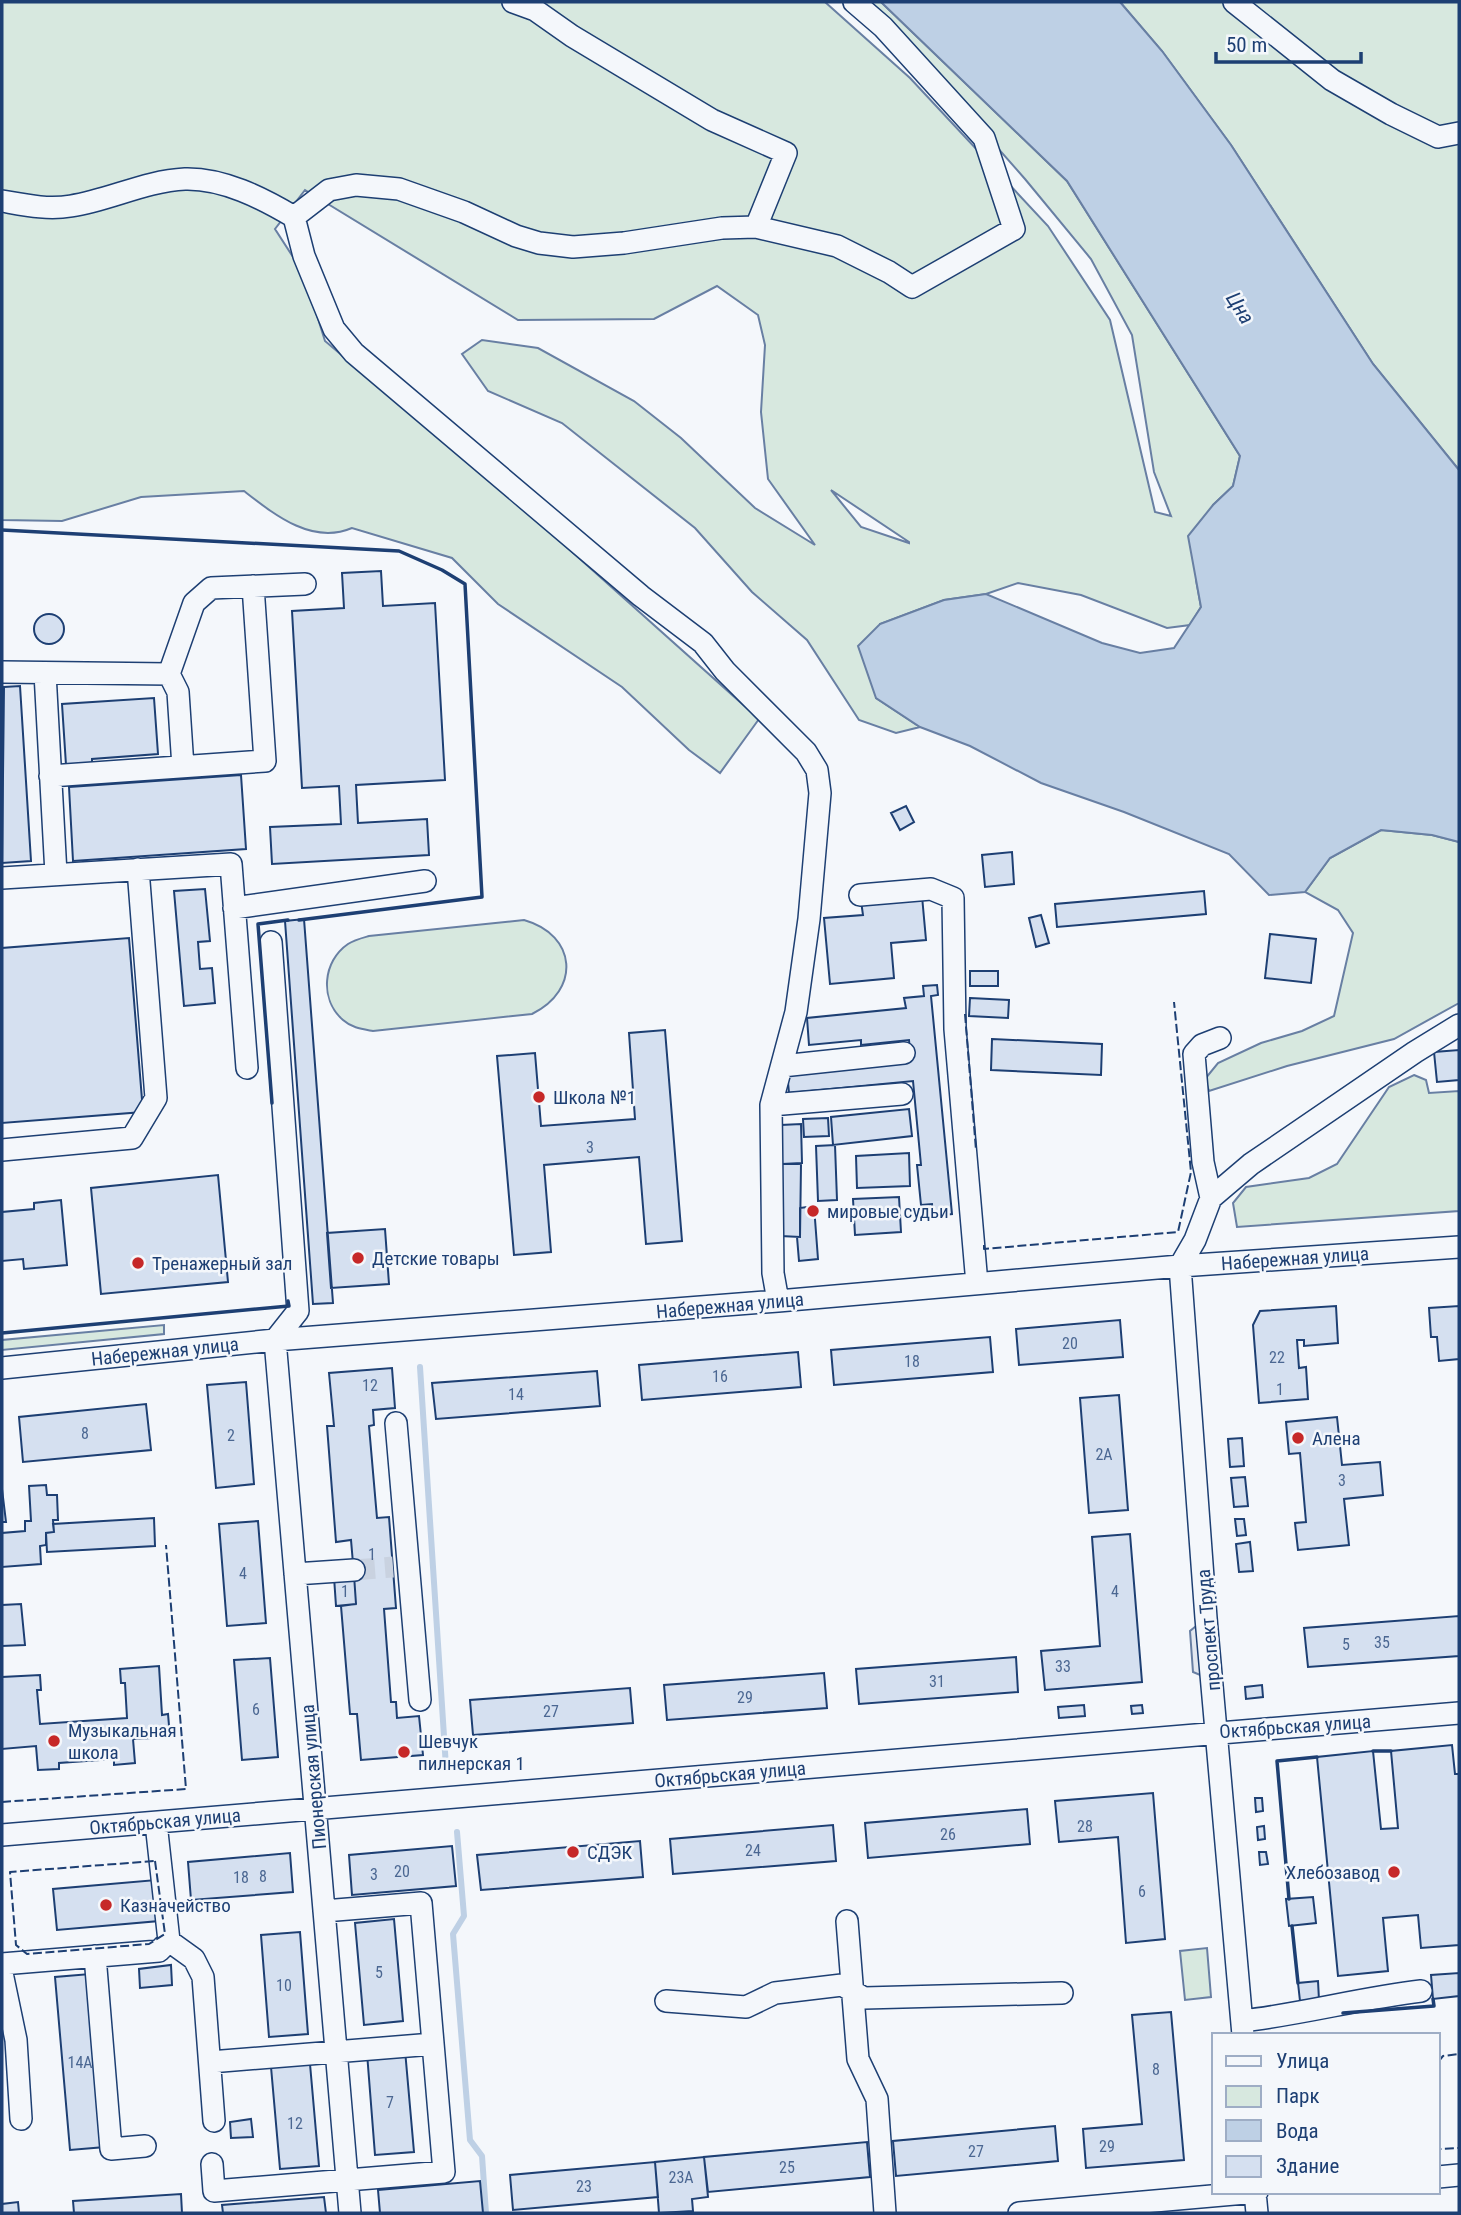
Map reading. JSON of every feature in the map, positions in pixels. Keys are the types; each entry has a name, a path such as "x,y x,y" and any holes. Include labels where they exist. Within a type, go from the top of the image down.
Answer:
{"street":[{"path":"513,2 535,10 572,36 712,120 786,153 757,227"},
{"path":"294,218 329,190 356,184 399,189 464,212 516,236 550,245 573,247 624,243 722,228 757,227 837,246 889,272 912,287 1014,229 984,138 883,27 854,2"},
{"path":"1234,2 1332,80 1438,137 1459,133"},
{"path":"2,201 40,208 70,206 148,184 187,179 228,186 261,197 294,218 304,256 334,329 354,353 641,596 703,643 725,671 806,752 817,770 820,793 809,919 796,1012 771,1105 773,1273 778,1301"},
{"path":"183,767 178,692 169,674 194,603 211,589 305,584"},
{"path":"50,776 265,761 253,586"},
{"path":"2,672 169,674"},
{"path":"45,673 56,874"},
{"path":"2,878 231,864 247,1068"},
{"path":"2,1150 132,1138 156,1098 138,869"},
{"path":"234,908 425,881"},
{"path":"860,895 931,889 953,898 955,1029 977,1284"},
{"path":"271,942 298,1311 275,1340"},
{"path":"1180,1266 1195,1240 1210,1198 1251,1164 1459,1025"},
{"path":"1210,1198 1203,1163 1194,1054 1202,1045 1220,1038"},
{"path":"782,1066 904,1053"},
{"path":"771,1105 902,1094"},
{"name":"Набережная улица","path":"2,1368 275,1340 778,1301 1180,1266 1459,1247"},
{"name":"проспект Труда","path":"1180,1266 1216,1732 1243,2028"},
{"name":"Пионерская улица","path":"275,1340 350,2213"},
{"path":"396,1423 401,1567 420,1700"},
{"path":"295,1574 354,1570"},
{"name":"Октябрьская улица","path":"2,1835 1459,1713"},
{"path":"156,1823 169,1941 194,1959 203,1977 214,2122"},
{"path":"212,2164 214,2191 444,2172 421,1903 324,1911"},
{"path":"847,1921 858,2059 877,2099 885,2213"},
{"path":"2,1964 159,1951 169,1941"},
{"path":"95,1956 111,2149 145,2146"},
{"path":"2,1973 16,2040 10,2071 21,2119"},
{"path":"666,2001 746,2007 775,1993 842,1985 864,1998 1062,1993"},
{"path":"1243,2028 1372,1997 1422,1991"},
{"path":"209,2062 433,2044"},
{"path":"1440,2177 1459,2175"},
{"path":"1019,2213 1233,2194"},
{"path":"1256,2194 1257,2213"}],"green space":[{"path":"2,2 825,2 910,78 1048,226 1110,320 1155,512 1171,516 1154,472 1132,335 1091,259 936,78 845,2 881,2 1067,181 1240,456 1233,486 1213,505 1196,580 1201,607 1190,625 1167,628 1081,595 1018,583 986,594 944,600 880,624 876,698 920,727 896,733 859,720 807,640 752,592 695,528 562,423 488,391 462,354 482,340 538,348 634,401 681,438 755,508 815,545 768,479 761,412 765,345 758,315 717,286 654,319 518,320 305,190 275,229 304,274 325,341 551,533 759,719 720,773 689,750 622,687 498,604 452,558 352,528 323,533 308,530 281,518 244,491 141,497 62,521 2,520","holes":["831,490 909,542 861,527"]},
{"path":"1120,2 1459,2 1459,470 1373,364 1231,145 1162,51"},
{"path":"1381,830 1432,835 1459,842 1459,1003 1394,1039 1287,1066 1209,1091 1205,1079 1218,1063 1261,1043 1302,1031 1334,1016 1353,933 1338,910 1305,892 1330,858"},
{"path":"524,920 542,927 554,938 563,950 566,964 565,978 559,991 548,1004 532,1014 373,1031 346,1023 330,1002 327,981 333,960 355,940 369,936"},
{"path":"1414,1075 1426,1080 1429,1093 1459,1091 1459,1211 1237,1227 1233,1203 1246,1187 1309,1178 1337,1164 1389,1087"},
{"path":"164,1325 164,1334 2,1350 2,1340"},
{"path":"1207,1948 1211,1997 1185,2000 1180,1951"}],"shaded area":[{"path":"1206,1618 1212,1680 1193,1672 1190,1631"}],"water":[{"name":"Цна","path":"881,2 1120,2 1162,51 1231,145 1373,364 1459,470 1459,842 1432,835 1381,830 1330,858 1305,892 1269,895 1229,854 1124,812 1041,783 970,746 920,727 876,698 858,646 880,624 944,600 986,594 1102,643 1140,653 1174,648 1201,607 1188,536 1213,505 1233,486 1240,456 1067,181"}],"building":[{"path":"381,571 383,606 435,603 445,780 356,785 358,823 427,819 429,855 272,864 270,827 341,824 339,786 302,788 292,611 344,608 342,573"},
{"path":"49,614 55,615 63,623 63,635 55,643 49,644 43,643 35,635 34,629 35,623 43,615"},
{"path":"20,686 31,861 2,863 4,687"},
{"path":"154,698 158,754 92,759 92,763 66,765 62,704"},
{"path":"241,775 246,849 73,861 69,787"},
{"path":"906,806 914,822 900,830 891,813"},
{"path":"1012,852 1014,884 985,887 982,855"},
{"path":"205,889 210,941 198,942 200,969 212,968 215,1003 184,1006 174,891"},
{"path":"1204,891 1206,914 1057,927 1055,904"},
{"path":"922,896 926,940 891,943 894,978 830,984 824,918 863,915 861,901"},
{"path":"1041,915 1049,943 1036,947 1029,918"},
{"path":"304,919 333,1303 313,1304 285,921"},
{"path":"1270,934 1316,939 1311,983 1265,978"},
{"path":"129,938 143,1112 2,1123 2,948"},
{"path":"970,971 998,971 998,986 970,986"},
{"path":"937,985 938,995 931,996 952,1214 933,1216 932,1204 921,1205 917,1165 921,1165 913,1081 789,1093 787,1072 911,1060 909,1040 861,1045 861,1040 809,1045 807,1018 906,1008 904,998 924,996 923,986"},
{"path":"970,998 1009,1000 1008,1018 969,1016"},
{"path":"665,1030 682,1241 646,1244 639,1157 544,1165 551,1252 514,1255 497,1056 535,1053 541,1126 635,1119 629,1033"},
{"path":"992,1039 1102,1044 1101,1075 991,1070"},
{"path":"1459,1050 1459,1080 1437,1082 1434,1052"},
{"path":"909,1109 912,1136 833,1145 831,1117"},
{"path":"828,1118 829,1136 804,1137 803,1119"},
{"path":"801,1124 802,1163 782,1164 781,1125"},
{"path":"835,1145 837,1200 818,1201 816,1146"},
{"path":"909,1153 910,1186 857,1188 856,1156"},
{"path":"782,1164 801,1164 800,1237 781,1236"},
{"path":"218,1175 228,1282 101,1294 91,1188"},
{"path":"899,1197 901,1232 855,1235 853,1199"},
{"path":"61,1200 67,1265 24,1269 23,1259 2,1261 2,1212 34,1209 34,1203"},
{"path":"814,1206 818,1259 799,1261 797,1237 800,1237 800,1208"},
{"name":"Детские товары","path":"385,1229 389,1284 331,1288 327,1233"},
{"path":"1336,1306 1338,1343 1304,1346 1304,1340 1297,1340 1299,1368 1306,1367 1308,1399 1259,1403 1253,1325 1260,1311"},
{"path":"1459,1306 1459,1359 1439,1361 1437,1337 1431,1337 1429,1308"},
{"path":"1120,1320 1123,1357 1019,1365 1016,1329"},
{"path":"990,1337 993,1372 834,1385 831,1350"},
{"path":"798,1352 801,1387 642,1400 639,1365"},
{"path":"392,1368 395,1408 373,1410 374,1425 369,1426 377,1518 389,1517 396,1608 384,1609 391,1702 396,1702 397,1718 419,1716 423,1755 361,1760 357,1714 350,1714 341,1606 356,1604 354,1575 351,1540 336,1542 327,1426 334,1426 329,1373"},
{"path":"597,1371 600,1406 436,1419 432,1383"},
{"path":"246,1382 254,1484 216,1488 207,1385"},
{"path":"1119,1395 1128,1510 1089,1513 1080,1398"},
{"path":"146,1404 151,1450 23,1462 19,1417"},
{"path":"1337,1417 1342,1465 1380,1462 1383,1495 1344,1499 1349,1545 1298,1550 1295,1523 1306,1522 1300,1453 1289,1454 1286,1422"},
{"path":"1242,1438 1244,1466 1230,1467 1228,1439"},
{"path":"1245,1477 1248,1506 1234,1507 1231,1478"},
{"path":"46,1485 47,1495 57,1495 58,1520 53,1520 54,1532 46,1533 46,1545 40,1546 41,1564 2,1567 2,1533 25,1531 25,1521 31,1521 29,1486"},
{"path":"2,1489 6,1522 2,1522"},
{"path":"154,1518 155,1546 47,1552 46,1533 54,1532 53,1524"},
{"path":"1235,1519 1244,1519 1246,1535 1237,1536"},
{"path":"258,1521 266,1623 227,1626 219,1524"},
{"path":"1130,1534 1142,1682 1045,1690 1041,1651 1100,1646 1092,1537"},
{"path":"1250,1542 1253,1571 1239,1572 1236,1544"},
{"path":"354,1575 356,1604 336,1606 334,1577"},
{"path":"21,1604 25,1645 2,1646 2,1605"},
{"path":"1459,1616 1459,1656 1308,1667 1304,1628"},
{"path":"1016,1657 1018,1692 859,1704 856,1669"},
{"path":"270,1658 278,1757 242,1760 234,1660"},
{"path":"159,1666 162,1715 168,1714 170,1737 133,1739 135,1763 114,1765 114,1759 59,1763 59,1769 38,1770 36,1746 2,1749 2,1677 40,1675 41,1690 37,1690 40,1724 127,1718 125,1683 121,1683 120,1669"},
{"path":"824,1673 827,1708 667,1720 664,1685"},
{"path":"1262,1685 1263,1697 1246,1699 1245,1687"},
{"path":"630,1688 633,1723 473,1735 470,1700"},
{"path":"1084,1705 1085,1716 1059,1718 1058,1707"},
{"path":"1142,1705 1143,1713 1132,1714 1131,1706"},
{"name":"Хлебозавод","path":"1452,1745 1455,1774 1459,1774 1459,1945 1421,1948 1418,1915 1383,1918 1388,1971 1338,1976 1317,1757 1373,1751 1381,1829 1398,1828 1391,1751"},
{"path":"1153,1793 1165,1939 1126,1943 1118,1837 1059,1842 1055,1801"},
{"path":"1255,1798 1262,1798 1263,1811 1256,1812"},
{"path":"1027,1809 1030,1844 868,1858 865,1823"},
{"path":"833,1825 836,1861 673,1874 670,1839"},
{"path":"1264,1826 1265,1839 1258,1840 1257,1827"},
{"path":"640,1841 643,1877 481,1890 477,1855"},
{"path":"452,1846 456,1886 352,1895 349,1855"},
{"path":"1259,1852 1266,1852 1268,1864 1260,1865"},
{"path":"290,1853 293,1892 191,1900 188,1862"},
{"name":"Казначейство","path":"156,1880 159,1921 57,1930 53,1889"},
{"path":"1313,1897 1316,1923 1289,1926 1286,1899"},
{"path":"394,1919 403,2021 364,2025 355,1923"},
{"path":"300,1932 308,2034 269,2037 261,1935"},
{"path":"171,1965 172,1985 140,1988 139,1969"},
{"path":"1459,1973 1459,1996 1433,1999 1431,1975"},
{"path":"90,1974 105,2147 70,2150 55,1977"},
{"path":"1318,1981 1319,2000 1300,2001 1298,1983"},
{"path":"1171,2012 1184,2160 1086,2168 1083,2129 1142,2124 1132,2015"},
{"path":"405,2050 414,2152 375,2155 367,2053"},
{"path":"310,2064 319,2166 280,2169 271,2067"},
{"path":"251,2119 253,2137 231,2138 230,2122"},
{"path":"1055,2126 1058,2161 896,2176 893,2141"},
{"path":"867,2142 870,2177 708,2192 704,2157"},
{"path":"704,2157 708,2197 692,2199 693,2211 659,2213 655,2162"},
{"path":"655,2162 658,2197 513,2210 510,2175"},
{"path":"480,2181 483,2213 380,2213 378,2190"},
{"path":"181,2194 182,2213 74,2213 73,2201"},
{"path":"324,2197 326,2213 223,2213 222,2205"},
{"path":"18,2202 19,2213 2,2213 2,2204"}],"waterway":[{"path":"420,1367 446,1767"},
{"path":"457,1832 464,1916 453,1934 470,2140 482,2156 486,2213"}],"tunnel":[{"path":"354,1570 393,1567"}],"fence":[{"path":"984,1245 984,1249 1178,1232 1191,1172 1174,1002"},
{"path":"965,1014 976,1150"},
{"path":"2,1802 186,1789 166,1545"},
{"path":"155,1861 165,1934 149,1944 27,1954 16,1945 10,1872 155,1861"},
{"path":"1440,2060 1443,2056 1459,2054"},
{"path":"1440,2149 1459,2148"}],"wall":[{"path":"2,530 399,551 442,570 465,584 482,897 299,920"},
{"path":"272,1103 258,924 288,920"},
{"path":"2,1333 289,1306 288,1301"},
{"path":"1373,1751 1391,1751"},
{"path":"1289,1899 1277,1761 1317,1757"},
{"path":"1292,1926 1298,1983"},
{"path":"1343,2013 1434,2006 1433,1999"}],"place":[{"name":"Школа №1","path":"539,1097"},
{"name":"мировые судьи","path":"813,1211"},
{"name":"Детские товары","path":"358,1258"},
{"name":"Тренажерный зал","path":"138,1263"},
{"name":"Алена","path":"1298,1438"},
{"name":"Музыкальная школа","path":"54,1741"},
{"name":"Шевчук пилнерская 1","path":"404,1752"},
{"name":"СДЭК","path":"573,1852"},
{"name":"Хлебозавод","path":"1394,1872"},
{"name":"Казначейство","path":"106,1905"}]}
